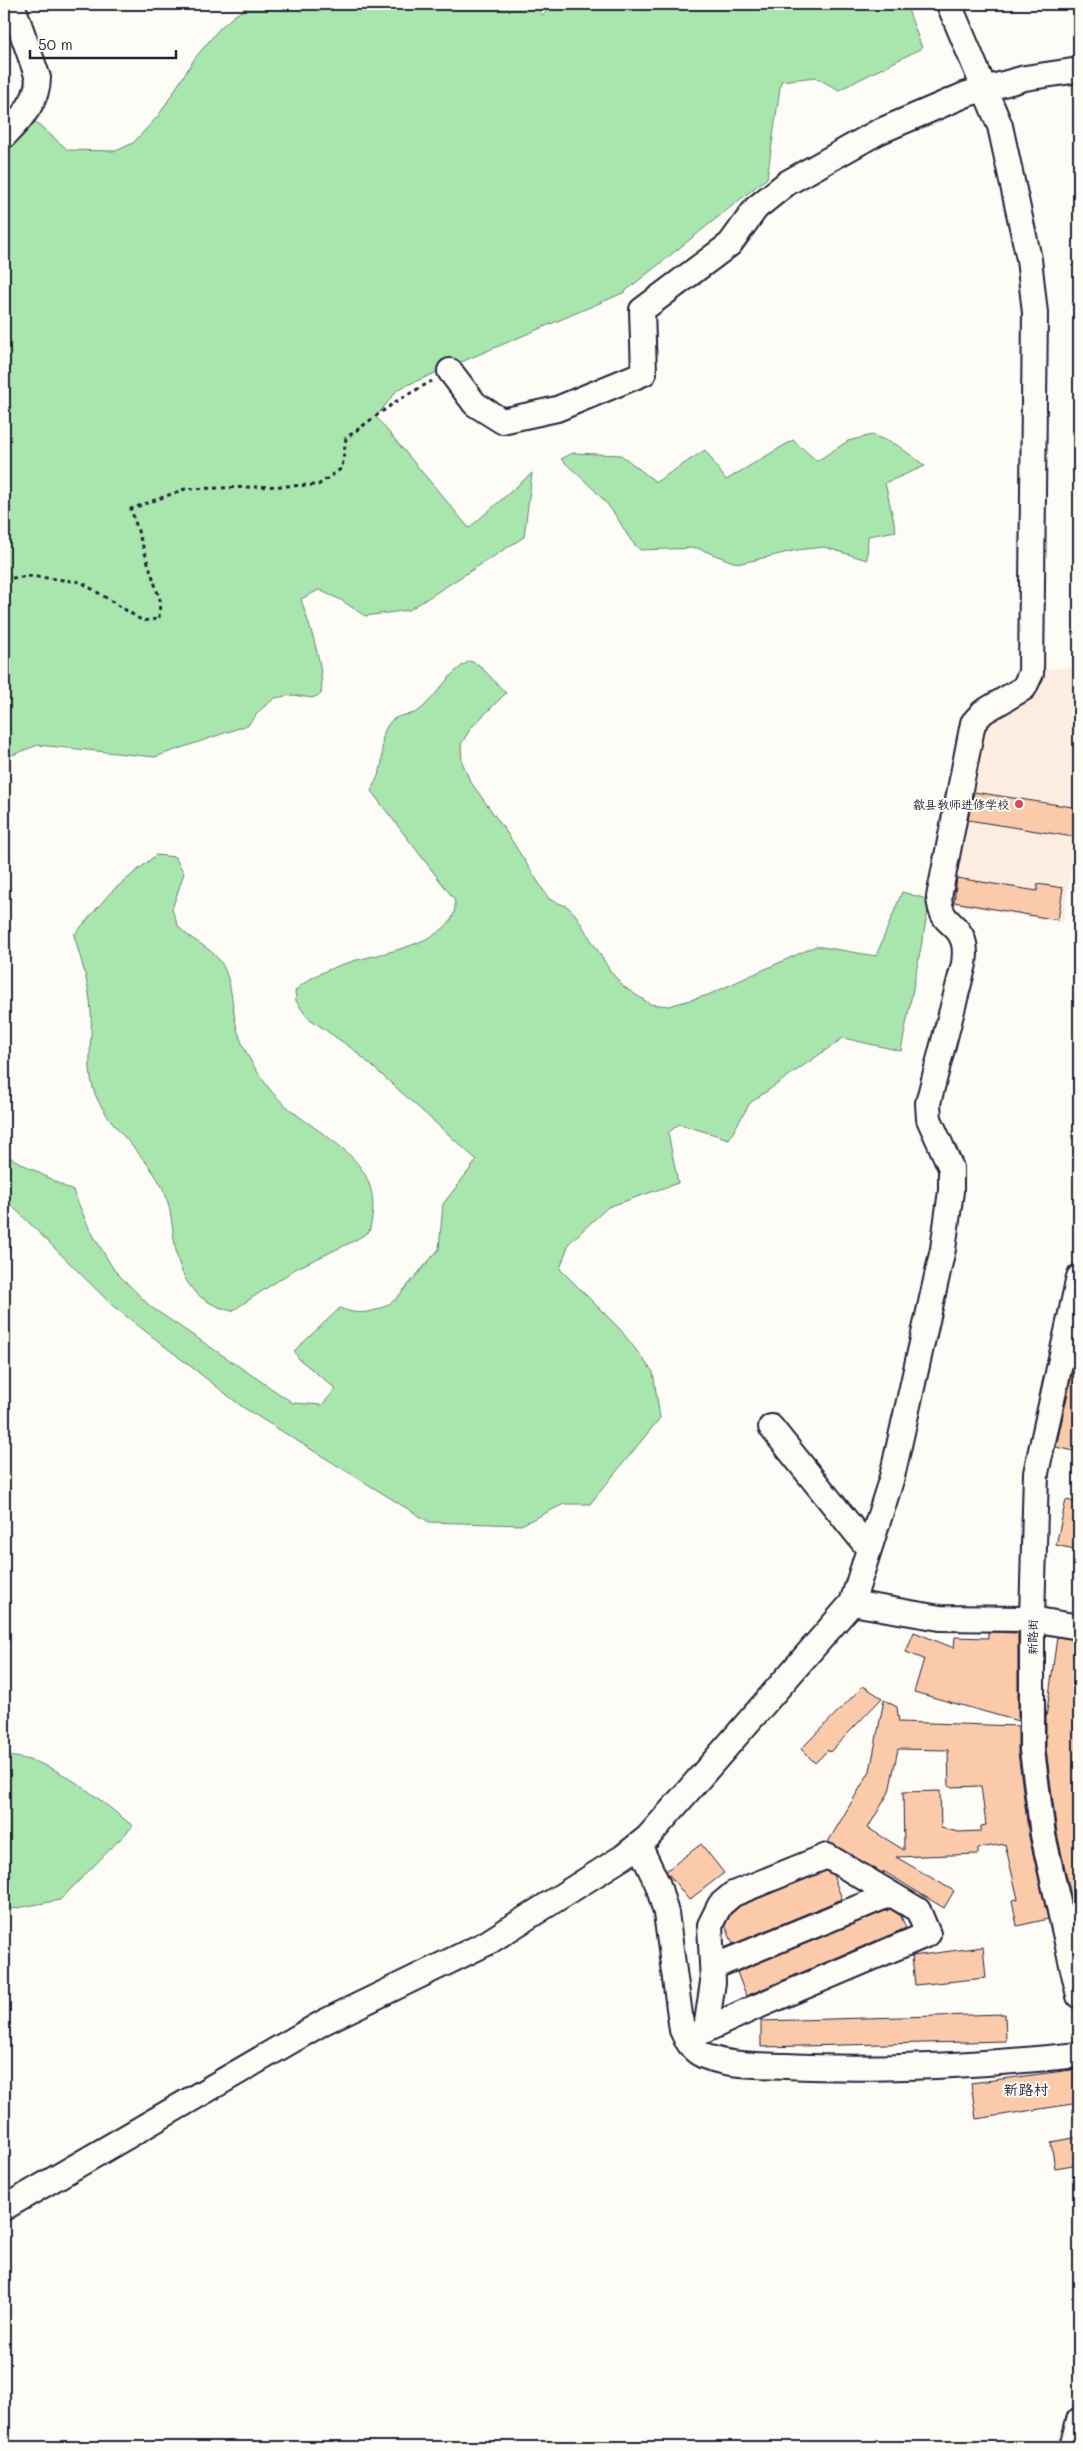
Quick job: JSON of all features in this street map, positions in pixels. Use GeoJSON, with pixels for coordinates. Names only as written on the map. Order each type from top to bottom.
{"type":"FeatureCollection","features":[{"type":"Feature","properties":{"kind":"street"},"geometry":{"type":"LineString","coordinates":[[4,136],[33,100],[38,85],[38,78],[12,4]]}},
{"type":"Feature","properties":{"kind":"street"},"geometry":{"type":"LineString","coordinates":[[4,2208],[324,2022],[487,1943],[639,1844],[648,1837],[852,1603],[892,1477],[934,1297],[951,1191],[949,1161],[928,1119],[928,1104],[964,964],[965,948],[960,934],[940,912],[939,897],[972,723],[983,712],[1024,688],[1031,673],[1035,313],[1029,259],[1000,126],[949,4]]}},
{"type":"Feature","properties":{"kind":"street"},"geometry":{"type":"LineString","coordinates":[[450,371],[475,404],[502,421],[557,408],[644,373],[642,310],[730,244],[756,208],[787,183],[878,132],[967,94],[1025,78],[1079,70]]}},
{"type":"Feature","properties":{"kind":"street","name":"新路街"},"geometry":{"type":"LineString","coordinates":[[1079,1277],[1036,1473],[1032,1619],[1032,1750],[1037,1795],[1079,1996]]}},
{"type":"Feature","properties":{"kind":"street"},"geometry":{"type":"LineString","coordinates":[[771,1427],[869,1549]]}},
{"type":"Feature","properties":{"kind":"street"},"geometry":{"type":"LineString","coordinates":[[852,1603],[940,1618],[1032,1619],[1079,1627]]}},
{"type":"Feature","properties":{"kind":"street"},"geometry":{"type":"LineString","coordinates":[[639,1844],[658,1885],[666,1913],[682,2030],[696,2034],[928,1934],[918,1910],[827,1856],[733,1894],[720,1905],[710,1926],[713,1967],[710,2011],[696,2034],[702,2055],[722,2062],[812,2068],[953,2065],[1079,2055]]}},
{"type":"Feature","properties":{"kind":"street"},"geometry":{"type":"LineString","coordinates":[[713,1967],[891,1894]]}},
{"type":"Feature","properties":{"kind":"street"},"geometry":{"type":"LineString","coordinates":[[1072,2447],[1079,2420]]}},
{"type":"Feature","properties":{"kind":"path"},"geometry":{"type":"LineString","coordinates":[[4,579],[30,576],[81,582],[143,621],[159,619],[160,600],[131,509],[185,489],[318,485],[342,468],[346,438],[398,400],[450,371]]}},
{"type":"Feature","properties":{"kind":"shaded area","name":"歙县教师进修学校"},"geometry":{"type":"Polygon","coordinates":[[[1079,667],[1079,846],[1074,845],[1063,923],[943,902],[981,720],[1040,689],[1040,669],[1079,667]]]}},
{"type":"Feature","properties":{"kind":"green space"},"geometry":{"type":"Polygon","coordinates":[[[253,4],[533,4],[543,15],[553,4],[906,4],[922,48],[839,90],[815,77],[781,81],[767,178],[623,293],[398,389],[376,417],[469,528],[532,473],[524,537],[409,610],[365,616],[341,600],[319,590],[301,599],[316,646],[321,671],[321,694],[312,698],[293,695],[275,698],[260,710],[248,725],[155,757],[38,745],[4,758],[4,147],[30,117],[68,150],[116,151],[133,143],[159,115],[195,58],[220,28],[235,15],[253,4]]]}},
{"type":"Feature","properties":{"kind":"green space"},"geometry":{"type":"Polygon","coordinates":[[[872,435],[897,445],[925,466],[885,483],[896,531],[868,536],[867,560],[824,547],[797,550],[742,563],[733,562],[697,548],[640,550],[632,542],[617,517],[601,498],[561,459],[573,453],[621,455],[656,482],[705,450],[726,480],[793,440],[817,461],[848,441],[872,435]]]}},
{"type":"Feature","properties":{"kind":"green space"},"geometry":{"type":"Polygon","coordinates":[[[470,661],[479,665],[506,693],[471,728],[461,744],[462,762],[470,781],[505,830],[549,899],[568,907],[575,914],[611,972],[624,987],[650,1004],[669,1006],[708,995],[816,946],[876,956],[902,892],[930,900],[901,1051],[843,1038],[750,1103],[729,1139],[679,1124],[668,1133],[678,1183],[608,1207],[569,1243],[560,1269],[619,1328],[653,1372],[660,1418],[590,1504],[564,1504],[521,1525],[429,1522],[244,1408],[113,1306],[4,1198],[4,1180],[9,1157],[73,1191],[89,1228],[114,1270],[151,1307],[293,1403],[322,1405],[336,1389],[299,1359],[294,1351],[340,1308],[347,1311],[369,1312],[383,1307],[396,1299],[439,1249],[443,1204],[477,1160],[354,1050],[307,1017],[296,1001],[295,991],[308,980],[332,968],[420,942],[435,934],[447,924],[454,913],[454,899],[371,791],[382,762],[383,737],[390,722],[398,717],[412,714],[421,709],[455,671],[470,661]]]}},
{"type":"Feature","properties":{"kind":"green space"},"geometry":{"type":"Polygon","coordinates":[[[156,855],[175,857],[184,873],[172,909],[175,918],[179,927],[184,932],[212,952],[222,964],[229,984],[240,1038],[257,1072],[284,1105],[342,1148],[357,1164],[368,1182],[373,1204],[369,1232],[297,1268],[232,1311],[205,1300],[189,1285],[180,1266],[169,1206],[160,1183],[153,1171],[105,1112],[98,1100],[91,1079],[89,993],[74,935],[111,892],[156,855]]]}},
{"type":"Feature","properties":{"kind":"green space"},"geometry":{"type":"Polygon","coordinates":[[[4,1756],[23,1758],[57,1771],[73,1780],[133,1826],[60,1900],[12,1909],[4,1901],[4,1756]]]}},
{"type":"Feature","properties":{"kind":"building"},"geometry":{"type":"Polygon","coordinates":[[[974,792],[1079,808],[1074,837],[968,820],[974,792]]]}},
{"type":"Feature","properties":{"kind":"building"},"geometry":{"type":"Polygon","coordinates":[[[957,878],[1037,891],[1038,884],[1063,888],[1058,920],[954,902],[957,878]]]}},
{"type":"Feature","properties":{"kind":"building"},"geometry":{"type":"Polygon","coordinates":[[[1077,1352],[1079,1353],[1079,1452],[1056,1447],[1077,1352]]]}},
{"type":"Feature","properties":{"kind":"building"},"geometry":{"type":"Polygon","coordinates":[[[1066,1500],[1079,1503],[1079,1550],[1056,1545],[1066,1500]]]}},
{"type":"Feature","properties":{"kind":"building"},"geometry":{"type":"Polygon","coordinates":[[[914,1632],[954,1648],[955,1637],[988,1638],[988,1632],[1018,1633],[1018,1721],[914,1692],[924,1659],[906,1652],[914,1632]]]}},
{"type":"Feature","properties":{"kind":"building"},"geometry":{"type":"Polygon","coordinates":[[[1057,1637],[1079,1640],[1079,1913],[1075,1914],[1057,1833],[1046,1749],[1046,1718],[1057,1637]]]}},
{"type":"Feature","properties":{"kind":"building"},"geometry":{"type":"Polygon","coordinates":[[[863,1686],[882,1698],[830,1752],[828,1750],[815,1763],[801,1749],[863,1686]]]}},
{"type":"Feature","properties":{"kind":"building"},"geometry":{"type":"Polygon","coordinates":[[[884,1700],[897,1707],[899,1722],[1018,1726],[1018,1752],[1029,1837],[1048,1919],[1017,1926],[1012,1900],[1018,1899],[1005,1844],[978,1848],[978,1854],[896,1857],[954,1891],[944,1908],[883,1871],[884,1874],[828,1842],[870,1771],[884,1700]],[[898,1749],[889,1792],[868,1828],[904,1850],[903,1792],[940,1791],[941,1828],[959,1832],[981,1831],[981,1826],[986,1825],[981,1786],[949,1787],[948,1750],[898,1749]]]}},
{"type":"Feature","properties":{"kind":"building"},"geometry":{"type":"Polygon","coordinates":[[[701,1844],[724,1873],[689,1900],[666,1871],[701,1844]]]}},
{"type":"Feature","properties":{"kind":"building"},"geometry":{"type":"Polygon","coordinates":[[[826,1871],[833,1875],[842,1899],[733,1944],[725,1925],[731,1914],[740,1906],[826,1871]]]}},
{"type":"Feature","properties":{"kind":"building"},"geometry":{"type":"Polygon","coordinates":[[[890,1909],[901,1916],[906,1928],[746,1996],[737,1972],[890,1909]]]}},
{"type":"Feature","properties":{"kind":"building"},"geometry":{"type":"Polygon","coordinates":[[[983,1947],[986,1978],[915,1985],[912,1956],[983,1947]]]}},
{"type":"Feature","properties":{"kind":"building"},"geometry":{"type":"Polygon","coordinates":[[[1005,2014],[1006,2041],[761,2047],[761,2021],[1005,2014]]]}},
{"type":"Feature","properties":{"kind":"building"},"geometry":{"type":"Polygon","coordinates":[[[1079,2069],[1079,2103],[976,2119],[971,2083],[1079,2069]]]}},
{"type":"Feature","properties":{"kind":"building"},"geometry":{"type":"Polygon","coordinates":[[[1079,2137],[1079,2164],[1055,2168],[1051,2142],[1079,2137]]]}},
{"type":"Feature","properties":{"kind":"place","name":"歙县教师进修学校"},"geometry":{"type":"Point","coordinates":[1019,804]}},
{"type":"Feature","properties":{"kind":"district","name":"新路村"},"geometry":{"type":"Point","coordinates":[1026,2089]}}]}
